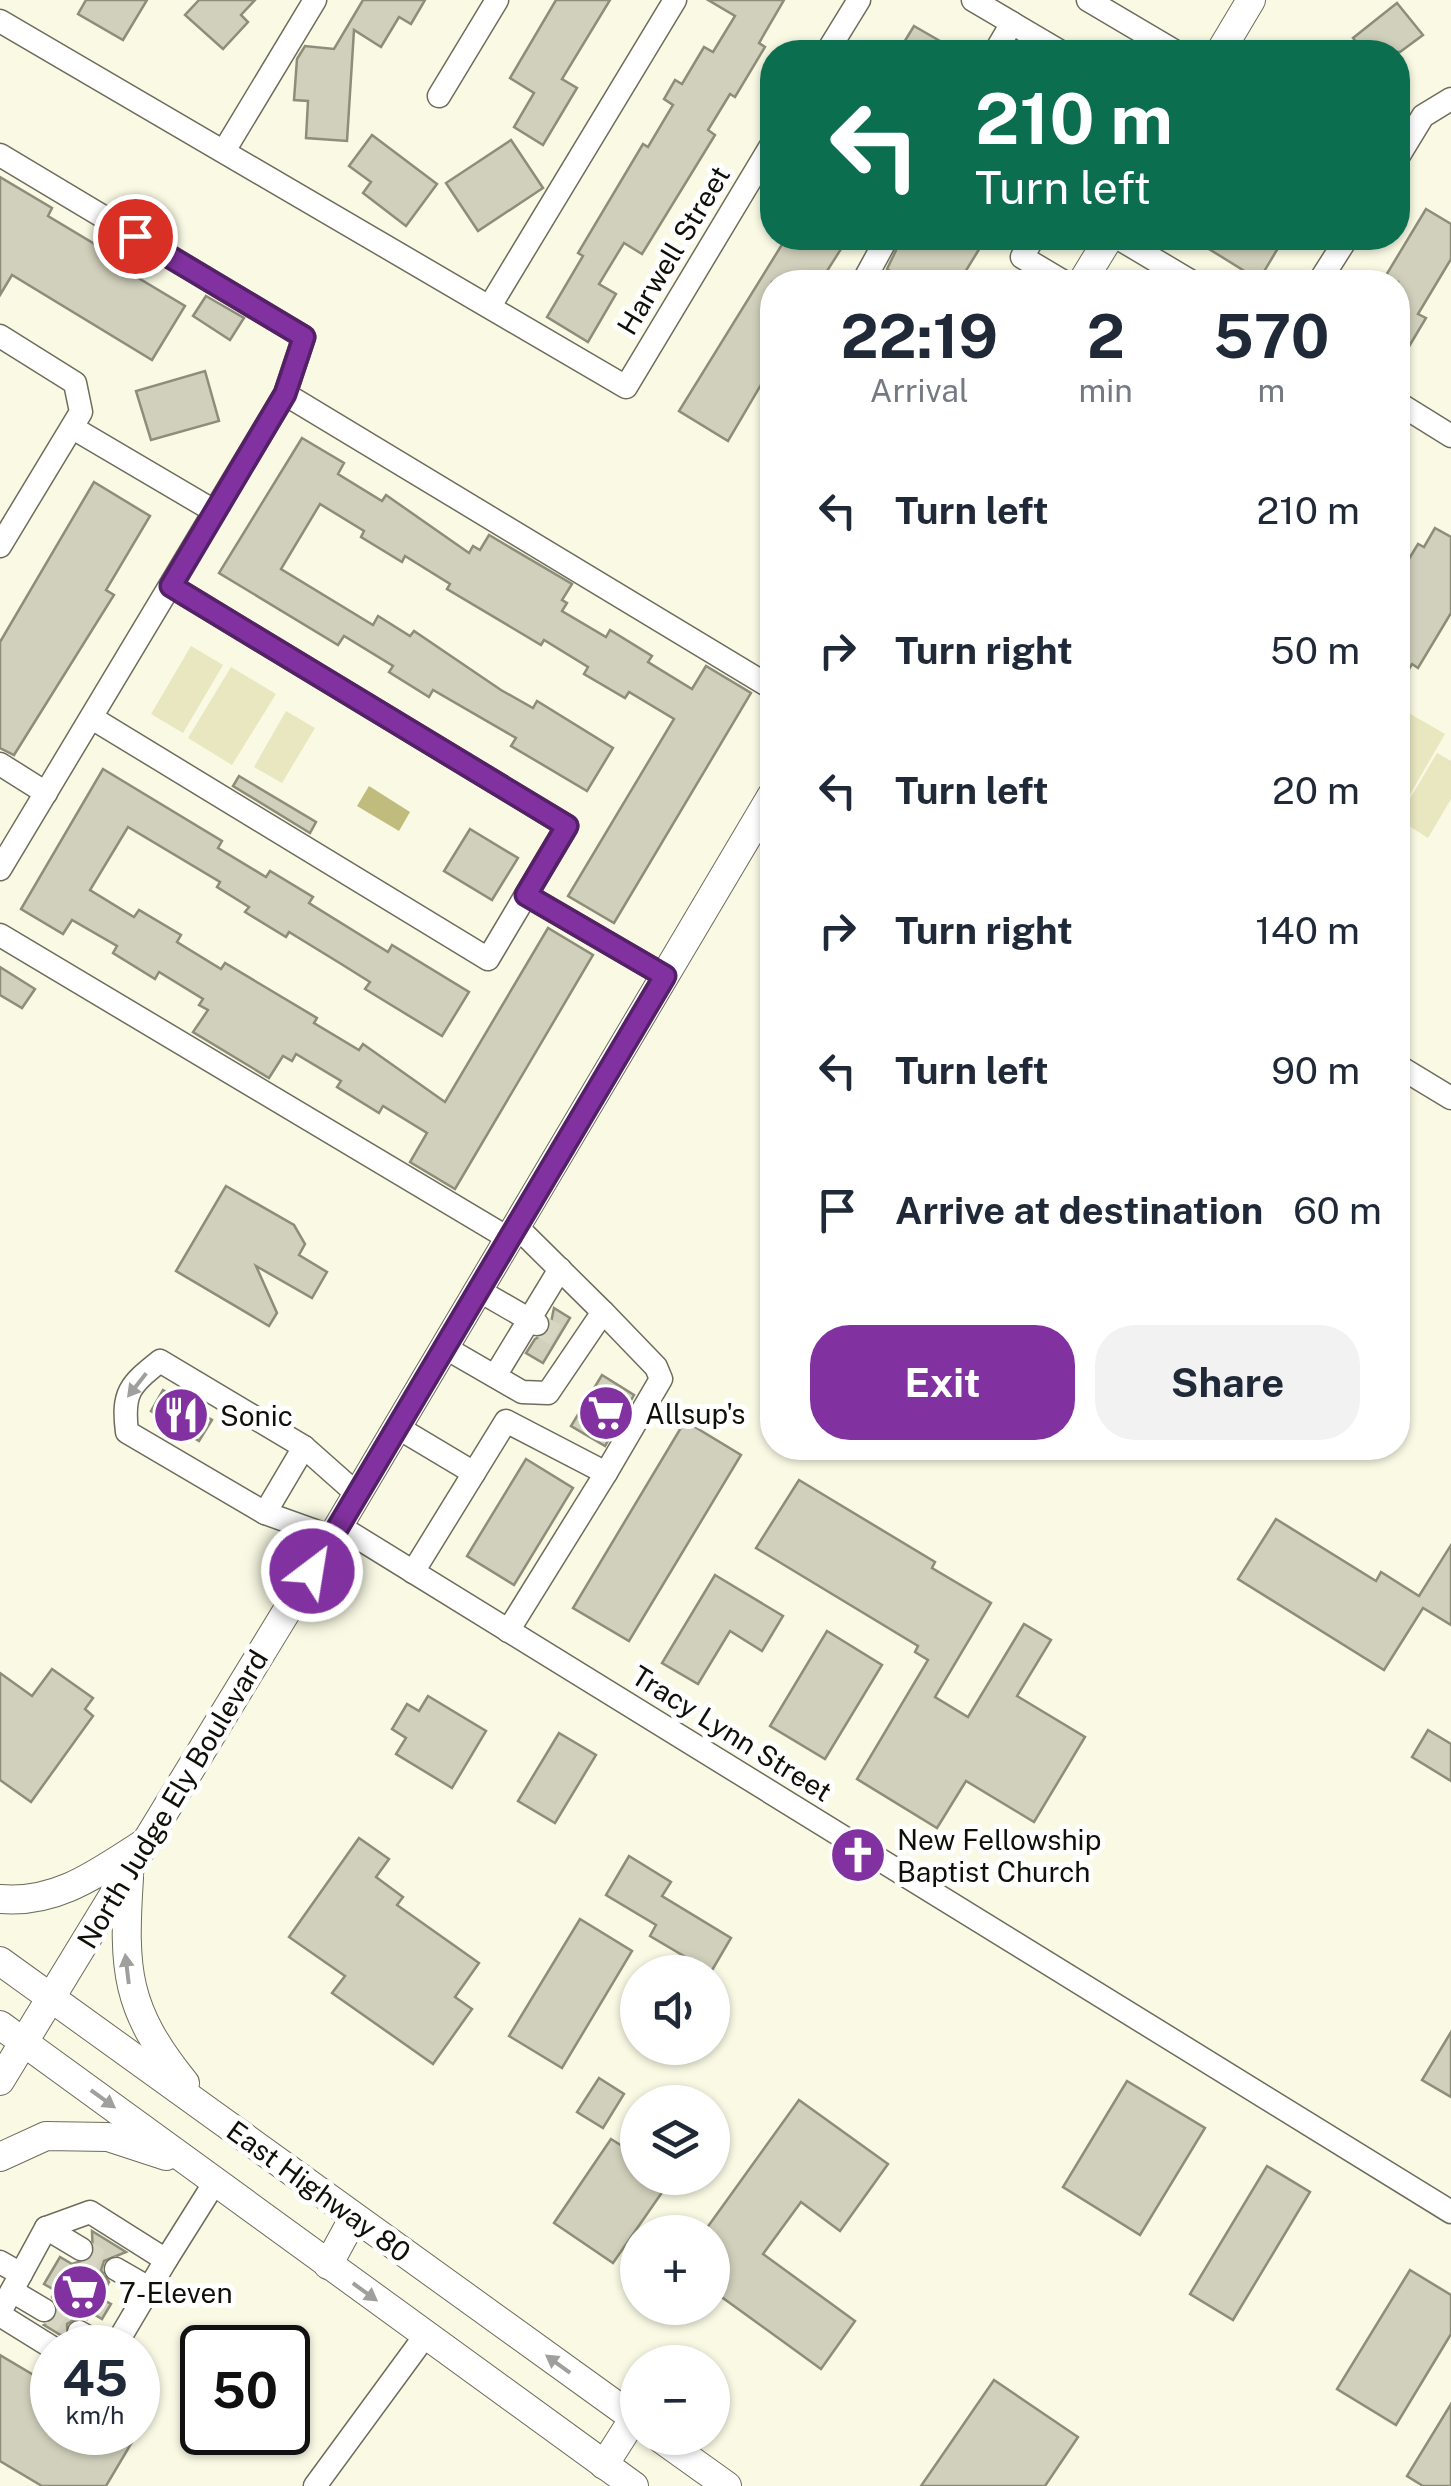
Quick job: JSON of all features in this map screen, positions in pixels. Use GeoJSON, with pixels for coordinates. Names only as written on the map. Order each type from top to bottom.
{"type":"FeatureCollection","features":[{"type":"Feature","properties":{"kind":"main road"},"geometry":{"type":"LineString","coordinates":[[1227,40],[1251,0]]}},
{"type":"Feature","properties":{"kind":"main road","name":"North Judge Ely Boulevard"},"geometry":{"type":"LineString","coordinates":[[0,2081],[335,1532],[760,815]]}},
{"type":"Feature","properties":{"kind":"main road"},"geometry":{"type":"LineString","coordinates":[[0,1899],[19,1901],[70,1890],[147,1842]]}},
{"type":"Feature","properties":{"kind":"main road"},"geometry":{"type":"LineString","coordinates":[[129,1870],[124,1945],[130,1990],[155,2046],[208,2112]]}},
{"type":"Feature","properties":{"kind":"main road","name":"East Highway 80"},"geometry":{"type":"LineString","coordinates":[[0,1962],[620,2408]]}},
{"type":"Feature","properties":{"kind":"main road","name":"East Highway 80"},"geometry":{"type":"LineString","coordinates":[[0,2025],[634,2486]]}},
{"type":"Feature","properties":{"kind":"main road"},"geometry":{"type":"LineString","coordinates":[[0,2157],[46,2136],[108,2137],[207,2176]]}},
{"type":"Feature","properties":{"kind":"main road"},"geometry":{"type":"LineString","coordinates":[[328,2264],[354,2217]]}},
{"type":"Feature","properties":{"kind":"main road"},"geometry":{"type":"LineString","coordinates":[[604,2465],[620,2442]]}},
{"type":"Feature","properties":{"kind":"main road"},"geometry":{"type":"LineString","coordinates":[[684,2455],[727,2486]]}},
{"type":"Feature","properties":{"kind":"street"},"geometry":{"type":"LineString","coordinates":[[224,152],[315,0]]}},
{"type":"Feature","properties":{"kind":"street"},"geometry":{"type":"LineString","coordinates":[[439,96],[497,0]]}},
{"type":"Feature","properties":{"kind":"street"},"geometry":{"type":"LineString","coordinates":[[0,22],[490,306],[675,0]]}},
{"type":"Feature","properties":{"kind":"street"},"geometry":{"type":"LineString","coordinates":[[835,40],[859,0]]}},
{"type":"Feature","properties":{"kind":"street"},"geometry":{"type":"LineString","coordinates":[[973,0],[1041,40]]}},
{"type":"Feature","properties":{"kind":"street"},"geometry":{"type":"LineString","coordinates":[[1088,0],[1156,40]]}},
{"type":"Feature","properties":{"kind":"street"},"geometry":{"type":"LineString","coordinates":[[1002,40],[1012,23]]}},
{"type":"Feature","properties":{"kind":"street"},"geometry":{"type":"LineString","coordinates":[[1410,137],[1423,116],[1451,99]]}},
{"type":"Feature","properties":{"kind":"street"},"geometry":{"type":"LineString","coordinates":[[0,155],[304,337],[285,394],[0,869]]}},
{"type":"Feature","properties":{"kind":"street","name":"Harwell Street"},"geometry":{"type":"LineString","coordinates":[[490,306],[626,387],[760,164]]}},
{"type":"Feature","properties":{"kind":"street"},"geometry":{"type":"LineString","coordinates":[[1026,250],[1022,257],[1044,270]]}},
{"type":"Feature","properties":{"kind":"street"},"geometry":{"type":"LineString","coordinates":[[1138,250],[1172,270]]}},
{"type":"Feature","properties":{"kind":"street"},"geometry":{"type":"LineString","coordinates":[[0,336],[74,382],[80,394],[80,412],[73,428],[0,545]]}},
{"type":"Feature","properties":{"kind":"street"},"geometry":{"type":"LineString","coordinates":[[285,394],[760,681]]}},
{"type":"Feature","properties":{"kind":"street"},"geometry":{"type":"LineString","coordinates":[[1410,411],[1451,436]]}},
{"type":"Feature","properties":{"kind":"street"},"geometry":{"type":"LineString","coordinates":[[73,428],[214,512]]}},
{"type":"Feature","properties":{"kind":"street"},"geometry":{"type":"LineString","coordinates":[[92,718],[488,959],[567,826],[171,586]]}},
{"type":"Feature","properties":{"kind":"street"},"geometry":{"type":"LineString","coordinates":[[0,764],[46,793]]}},
{"type":"Feature","properties":{"kind":"street"},"geometry":{"type":"LineString","coordinates":[[526,895],[665,976]]}},
{"type":"Feature","properties":{"kind":"street"},"geometry":{"type":"LineString","coordinates":[[0,936],[512,1232],[560,1269],[656,1367],[661,1379],[508,1631]]}},
{"type":"Feature","properties":{"kind":"street"},"geometry":{"type":"LineString","coordinates":[[1410,1073],[1451,1098]]}},
{"type":"Feature","properties":{"kind":"street"},"geometry":{"type":"LineString","coordinates":[[494,1376],[533,1322],[560,1269]]}},
{"type":"Feature","properties":{"kind":"street"},"geometry":{"type":"LineString","coordinates":[[478,1290],[533,1322]]}},
{"type":"Feature","properties":{"kind":"street"},"geometry":{"type":"LineString","coordinates":[[444,1347],[522,1392],[548,1393],[603,1312]]}},
{"type":"Feature","properties":{"kind":"street"},"geometry":{"type":"LineString","coordinates":[[558,1337],[580,1350]]}},
{"type":"Feature","properties":{"kind":"street","name":"Tracy Lynn Street"},"geometry":{"type":"LineString","coordinates":[[304,1447],[160,1362],[133,1383],[124,1406],[127,1432],[265,1513],[335,1532],[413,1572],[1451,2212]]}},
{"type":"Feature","properties":{"kind":"street"},"geometry":{"type":"LineString","coordinates":[[413,1572],[522,1392]]}},
{"type":"Feature","properties":{"kind":"street"},"geometry":{"type":"LineString","coordinates":[[506,1420],[606,1474]]}},
{"type":"Feature","properties":{"kind":"street"},"geometry":{"type":"LineString","coordinates":[[397,1427],[474,1473]]}},
{"type":"Feature","properties":{"kind":"street"},"geometry":{"type":"LineString","coordinates":[[265,1513],[304,1447],[357,1494]]}},
{"type":"Feature","properties":{"kind":"street"},"geometry":{"type":"LineString","coordinates":[[127,2325],[166,2260],[207,2176]]}},
{"type":"Feature","properties":{"kind":"street"},"geometry":{"type":"LineString","coordinates":[[8,2298],[46,2228],[90,2212],[166,2260]]}},
{"type":"Feature","properties":{"kind":"street"},"geometry":{"type":"LineString","coordinates":[[46,2228],[81,2248]]}},
{"type":"Feature","properties":{"kind":"street"},"geometry":{"type":"LineString","coordinates":[[0,2262],[8,2298],[32,2325]]}},
{"type":"Feature","properties":{"kind":"street"},"geometry":{"type":"LineString","coordinates":[[116,2269],[149,2288]]}},
{"type":"Feature","properties":{"kind":"street"},"geometry":{"type":"LineString","coordinates":[[8,2298],[44,2310]]}},
{"type":"Feature","properties":{"kind":"street"},"geometry":{"type":"LineString","coordinates":[[316,2486],[425,2336]]}},
{"type":"Feature","properties":{"kind":"shaded area"},"geometry":{"type":"Polygon","coordinates":[[[191,646],[223,665],[183,733],[151,714],[191,646]]]}},
{"type":"Feature","properties":{"kind":"shaded area"},"geometry":{"type":"Polygon","coordinates":[[[231,667],[276,694],[232,765],[188,738],[231,667]]]}},
{"type":"Feature","properties":{"kind":"shaded area"},"geometry":{"type":"Polygon","coordinates":[[[286,711],[315,728],[282,783],[254,767],[286,711]]]}},
{"type":"Feature","properties":{"kind":"shaded area"},"geometry":{"type":"Polygon","coordinates":[[[1410,714],[1445,734],[1410,794],[1410,714]]]}},
{"type":"Feature","properties":{"kind":"shaded area"},"geometry":{"type":"Polygon","coordinates":[[[1437,753],[1451,761],[1451,799],[1428,838],[1410,827],[1410,799],[1437,753]]]}},
{"type":"Feature","properties":{"kind":"shaded area"},"geometry":{"type":"Polygon","coordinates":[[[369,786],[410,812],[399,831],[357,806],[369,786]]]}},
{"type":"Feature","properties":{"kind":"building"},"geometry":{"type":"Polygon","coordinates":[[[86,0],[147,0],[123,40],[78,14],[86,0]]]}},
{"type":"Feature","properties":{"kind":"building"},"geometry":{"type":"Polygon","coordinates":[[[199,0],[255,0],[241,15],[248,22],[223,49],[185,15],[199,0]]]}},
{"type":"Feature","properties":{"kind":"building"},"geometry":{"type":"Polygon","coordinates":[[[363,0],[425,0],[411,24],[399,17],[381,47],[354,30],[347,141],[306,138],[308,101],[294,100],[297,59],[305,46],[334,49],[363,0]]]}},
{"type":"Feature","properties":{"kind":"building"},"geometry":{"type":"Polygon","coordinates":[[[556,0],[610,0],[562,79],[577,88],[543,145],[514,127],[534,93],[510,78],[556,0]]]}},
{"type":"Feature","properties":{"kind":"building"},"geometry":{"type":"Polygon","coordinates":[[[708,0],[784,0],[760,40],[760,55],[735,97],[730,94],[708,130],[715,135],[642,254],[624,243],[599,284],[616,294],[588,342],[547,317],[583,256],[578,253],[643,144],[648,147],[673,105],[664,99],[675,80],[682,84],[704,47],[713,52],[735,16],[708,0]]]}},
{"type":"Feature","properties":{"kind":"building"},"geometry":{"type":"Polygon","coordinates":[[[1397,3],[1423,35],[1410,45],[1410,40],[1353,38],[1397,3]]]}},
{"type":"Feature","properties":{"kind":"building"},"geometry":{"type":"Polygon","coordinates":[[[914,26],[938,40],[905,40],[914,26]]]}},
{"type":"Feature","properties":{"kind":"building"},"geometry":{"type":"Polygon","coordinates":[[[372,135],[437,184],[406,226],[363,193],[371,182],[349,166],[372,135]]]}},
{"type":"Feature","properties":{"kind":"building"},"geometry":{"type":"Polygon","coordinates":[[[511,140],[543,188],[478,231],[446,183],[511,140]]]}},
{"type":"Feature","properties":{"kind":"building"},"geometry":{"type":"Polygon","coordinates":[[[0,177],[52,208],[48,216],[113,255],[110,261],[185,306],[152,360],[12,275],[0,295],[0,177]]]}},
{"type":"Feature","properties":{"kind":"building"},"geometry":{"type":"Polygon","coordinates":[[[1426,209],[1451,224],[1451,259],[1418,314],[1426,318],[1410,345],[1410,270],[1389,270],[1401,250],[1410,250],[1410,236],[1426,209]]]}},
{"type":"Feature","properties":{"kind":"building"},"geometry":{"type":"Polygon","coordinates":[[[779,250],[840,250],[828,270],[766,270],[779,250]]]}},
{"type":"Feature","properties":{"kind":"building"},"geometry":{"type":"Polygon","coordinates":[[[896,250],[979,250],[966,270],[887,269],[896,250]]]}},
{"type":"Feature","properties":{"kind":"building"},"geometry":{"type":"Polygon","coordinates":[[[1211,250],[1277,250],[1265,270],[1243,270],[1211,250]]]}},
{"type":"Feature","properties":{"kind":"building"},"geometry":{"type":"Polygon","coordinates":[[[760,280],[760,386],[728,441],[679,411],[760,280]]]}},
{"type":"Feature","properties":{"kind":"building"},"geometry":{"type":"Polygon","coordinates":[[[206,296],[244,318],[230,340],[193,316],[206,296]]]}},
{"type":"Feature","properties":{"kind":"building"},"geometry":{"type":"Polygon","coordinates":[[[205,371],[219,421],[151,440],[136,391],[205,371]]]}},
{"type":"Feature","properties":{"kind":"building"},"geometry":{"type":"Polygon","coordinates":[[[302,438],[344,463],[338,474],[382,501],[386,495],[469,553],[473,546],[480,550],[489,535],[572,584],[562,600],[567,603],[562,611],[606,637],[610,630],[652,656],[648,662],[692,689],[706,666],[751,693],[614,923],[568,896],[674,719],[629,692],[625,698],[584,674],[588,667],[544,640],[541,645],[447,589],[450,584],[405,556],[402,562],[361,537],[364,531],[320,504],[281,569],[373,625],[378,616],[410,636],[414,631],[501,690],[533,708],[537,701],[613,748],[587,791],[511,746],[516,738],[433,690],[429,697],[389,672],[393,666],[344,636],[338,645],[219,573],[302,438]]]}},
{"type":"Feature","properties":{"kind":"building"},"geometry":{"type":"Polygon","coordinates":[[[94,482],[150,516],[106,590],[114,595],[14,755],[0,748],[0,642],[94,482]]]}},
{"type":"Feature","properties":{"kind":"building"},"geometry":{"type":"Polygon","coordinates":[[[1435,528],[1451,537],[1451,613],[1418,668],[1412,664],[1410,667],[1410,557],[1418,544],[1424,547],[1435,528]]]}},
{"type":"Feature","properties":{"kind":"building"},"geometry":{"type":"Polygon","coordinates":[[[103,769],[222,841],[218,848],[266,877],[270,871],[313,897],[309,903],[388,952],[392,945],[469,992],[442,1036],[365,989],[370,982],[289,932],[286,937],[245,912],[249,907],[217,887],[220,882],[128,827],[90,890],[134,917],[139,910],[181,935],[177,942],[221,969],[225,963],[317,1018],[314,1023],[359,1050],[363,1044],[445,1102],[548,928],[593,955],[455,1189],[410,1162],[427,1133],[383,1106],[379,1113],[337,1087],[341,1081],[296,1054],[292,1061],[283,1056],[269,1078],[193,1032],[208,1010],[199,1005],[203,999],[159,972],[155,979],[113,953],[117,946],[72,920],[63,934],[21,909],[103,769]]]}},
{"type":"Feature","properties":{"kind":"building"},"geometry":{"type":"Polygon","coordinates":[[[239,776],[316,822],[310,833],[233,786],[239,776]]]}},
{"type":"Feature","properties":{"kind":"building"},"geometry":{"type":"Polygon","coordinates":[[[470,829],[518,858],[492,900],[444,871],[470,829]]]}},
{"type":"Feature","properties":{"kind":"building"},"geometry":{"type":"Polygon","coordinates":[[[0,967],[35,989],[22,1008],[0,995],[0,967]]]}},
{"type":"Feature","properties":{"kind":"building"},"geometry":{"type":"Polygon","coordinates":[[[226,1186],[294,1225],[305,1244],[299,1255],[327,1272],[312,1298],[256,1266],[277,1313],[269,1326],[176,1271],[226,1186]]]}},
{"type":"Feature","properties":{"kind":"building"},"geometry":{"type":"Polygon","coordinates":[[[554,1308],[570,1318],[543,1363],[526,1353],[535,1339],[549,1332],[554,1308]]]}},
{"type":"Feature","properties":{"kind":"building","name":"Allsup's"},"geometry":{"type":"Polygon","coordinates":[[[602,1375],[634,1395],[605,1446],[571,1426],[602,1375]]]}},
{"type":"Feature","properties":{"kind":"building","name":"Sonic"},"geometry":{"type":"Polygon","coordinates":[[[163,1390],[212,1420],[199,1441],[151,1411],[163,1390]]]}},
{"type":"Feature","properties":{"kind":"building"},"geometry":{"type":"Polygon","coordinates":[[[685,1421],[741,1455],[629,1641],[573,1608],[685,1421]]]}},
{"type":"Feature","properties":{"kind":"building"},"geometry":{"type":"Polygon","coordinates":[[[526,1459],[573,1488],[514,1585],[467,1556],[526,1459]]]}},
{"type":"Feature","properties":{"kind":"building"},"geometry":{"type":"Polygon","coordinates":[[[799,1480],[935,1562],[932,1568],[991,1603],[935,1697],[968,1717],[1024,1624],[1051,1640],[1017,1696],[1085,1737],[1034,1822],[966,1781],[937,1828],[857,1779],[928,1660],[915,1652],[918,1646],[756,1548],[799,1480]]]}},
{"type":"Feature","properties":{"kind":"building"},"geometry":{"type":"Polygon","coordinates":[[[1276,1519],[1376,1581],[1381,1572],[1419,1596],[1451,1545],[1451,1625],[1423,1608],[1384,1670],[1238,1579],[1276,1519]]]}},
{"type":"Feature","properties":{"kind":"building"},"geometry":{"type":"Polygon","coordinates":[[[715,1575],[783,1616],[762,1651],[730,1631],[698,1684],[662,1663],[715,1575]]]}},
{"type":"Feature","properties":{"kind":"building"},"geometry":{"type":"Polygon","coordinates":[[[827,1631],[882,1665],[825,1759],[770,1726],[827,1631]]]}},
{"type":"Feature","properties":{"kind":"building"},"geometry":{"type":"Polygon","coordinates":[[[52,1669],[93,1698],[85,1709],[93,1716],[31,1802],[0,1780],[0,1673],[32,1696],[52,1669]]]}},
{"type":"Feature","properties":{"kind":"building"},"geometry":{"type":"Polygon","coordinates":[[[428,1696],[486,1731],[452,1788],[396,1754],[406,1738],[392,1729],[407,1704],[419,1711],[428,1696]]]}},
{"type":"Feature","properties":{"kind":"building"},"geometry":{"type":"Polygon","coordinates":[[[1428,1730],[1451,1744],[1451,1781],[1412,1757],[1428,1730]]]}},
{"type":"Feature","properties":{"kind":"building"},"geometry":{"type":"Polygon","coordinates":[[[559,1733],[596,1755],[555,1823],[518,1801],[559,1733]]]}},
{"type":"Feature","properties":{"kind":"building"},"geometry":{"type":"Polygon","coordinates":[[[359,1838],[389,1859],[376,1877],[403,1897],[397,1905],[479,1963],[455,1997],[472,2009],[433,2064],[332,1993],[345,1976],[289,1937],[359,1838]]]}},
{"type":"Feature","properties":{"kind":"building"},"geometry":{"type":"Polygon","coordinates":[[[629,1856],[671,1882],[662,1896],[731,1938],[721,1955],[682,1955],[650,1936],[656,1925],[606,1895],[629,1856]]]}},
{"type":"Feature","properties":{"kind":"building"},"geometry":{"type":"Polygon","coordinates":[[[580,1919],[632,1951],[630,1955],[620,1955],[620,1971],[562,2068],[509,2036],[580,1919]]]}},
{"type":"Feature","properties":{"kind":"building"},"geometry":{"type":"Polygon","coordinates":[[[1451,2032],[1451,2097],[1422,2080],[1451,2032]]]}},
{"type":"Feature","properties":{"kind":"building"},"geometry":{"type":"Polygon","coordinates":[[[599,2078],[620,2091],[620,2100],[603,2128],[577,2112],[599,2078]]]}},
{"type":"Feature","properties":{"kind":"building"},"geometry":{"type":"Polygon","coordinates":[[[1127,2081],[1205,2128],[1140,2235],[1063,2187],[1127,2081]]]}},
{"type":"Feature","properties":{"kind":"building"},"geometry":{"type":"Polygon","coordinates":[[[799,2100],[888,2164],[840,2231],[801,2202],[763,2254],[855,2321],[821,2369],[730,2303],[730,2215],[716,2215],[799,2100]]]}},
{"type":"Feature","properties":{"kind":"building"},"geometry":{"type":"Polygon","coordinates":[[[611,2139],[620,2145],[620,2195],[660,2195],[646,2215],[620,2215],[620,2253],[613,2263],[554,2223],[611,2139]]]}},
{"type":"Feature","properties":{"kind":"building"},"geometry":{"type":"Polygon","coordinates":[[[1267,2166],[1310,2192],[1233,2320],[1190,2294],[1267,2166]]]}},
{"type":"Feature","properties":{"kind":"building"},"geometry":{"type":"Polygon","coordinates":[[[92,2231],[126,2252],[104,2261],[101,2270],[109,2282],[100,2298],[111,2304],[102,2319],[90,2312],[87,2319],[78,2317],[67,2325],[44,2325],[56,2318],[59,2309],[52,2297],[56,2291],[44,2284],[60,2257],[72,2264],[93,2257],[92,2231]]]}},
{"type":"Feature","properties":{"kind":"building"},"geometry":{"type":"Polygon","coordinates":[[[1410,2270],[1451,2295],[1451,2334],[1396,2425],[1337,2389],[1410,2270]]]}},
{"type":"Feature","properties":{"kind":"building"},"geometry":{"type":"Polygon","coordinates":[[[0,2355],[30,2373],[30,2455],[124,2455],[106,2486],[42,2486],[0,2461],[0,2355]]]}},
{"type":"Feature","properties":{"kind":"building"},"geometry":{"type":"Polygon","coordinates":[[[994,2380],[1078,2437],[1045,2486],[921,2486],[994,2380]]]}},
{"type":"Feature","properties":{"kind":"building"},"geometry":{"type":"Polygon","coordinates":[[[1451,2404],[1451,2486],[1423,2486],[1407,2476],[1451,2404]]]}},
{"type":"Feature","properties":{"kind":"tunnel"},"geometry":{"type":"LineString","coordinates":[[537,1324],[559,1337]]}},
{"type":"Feature","properties":{"kind":"tunnel"},"geometry":{"type":"LineString","coordinates":[[81,2249],[116,2269]]}},
{"type":"Feature","properties":{"kind":"tunnel"},"geometry":{"type":"LineString","coordinates":[[44,2310],[68,2325]]}},
{"type":"Feature","properties":{"kind":"place","name":"Allsup's"},"geometry":{"type":"Point","coordinates":[606,1413]}},
{"type":"Feature","properties":{"kind":"place","name":"Sonic"},"geometry":{"type":"Point","coordinates":[181,1415]}},
{"type":"Feature","properties":{"kind":"place","name":"New Fellowship Baptist Church"},"geometry":{"type":"Point","coordinates":[858,1855]}},
{"type":"Feature","properties":{"kind":"place","name":"7-Eleven"},"geometry":{"type":"Point","coordinates":[80,2292]}},
{"type":"Feature","properties":{"kind":"route"},"geometry":{"type":"LineString","coordinates":[[135,236],[304,337],[285,394],[171,586],[567,826],[526,895],[665,976],[312,1571]]}}]}
